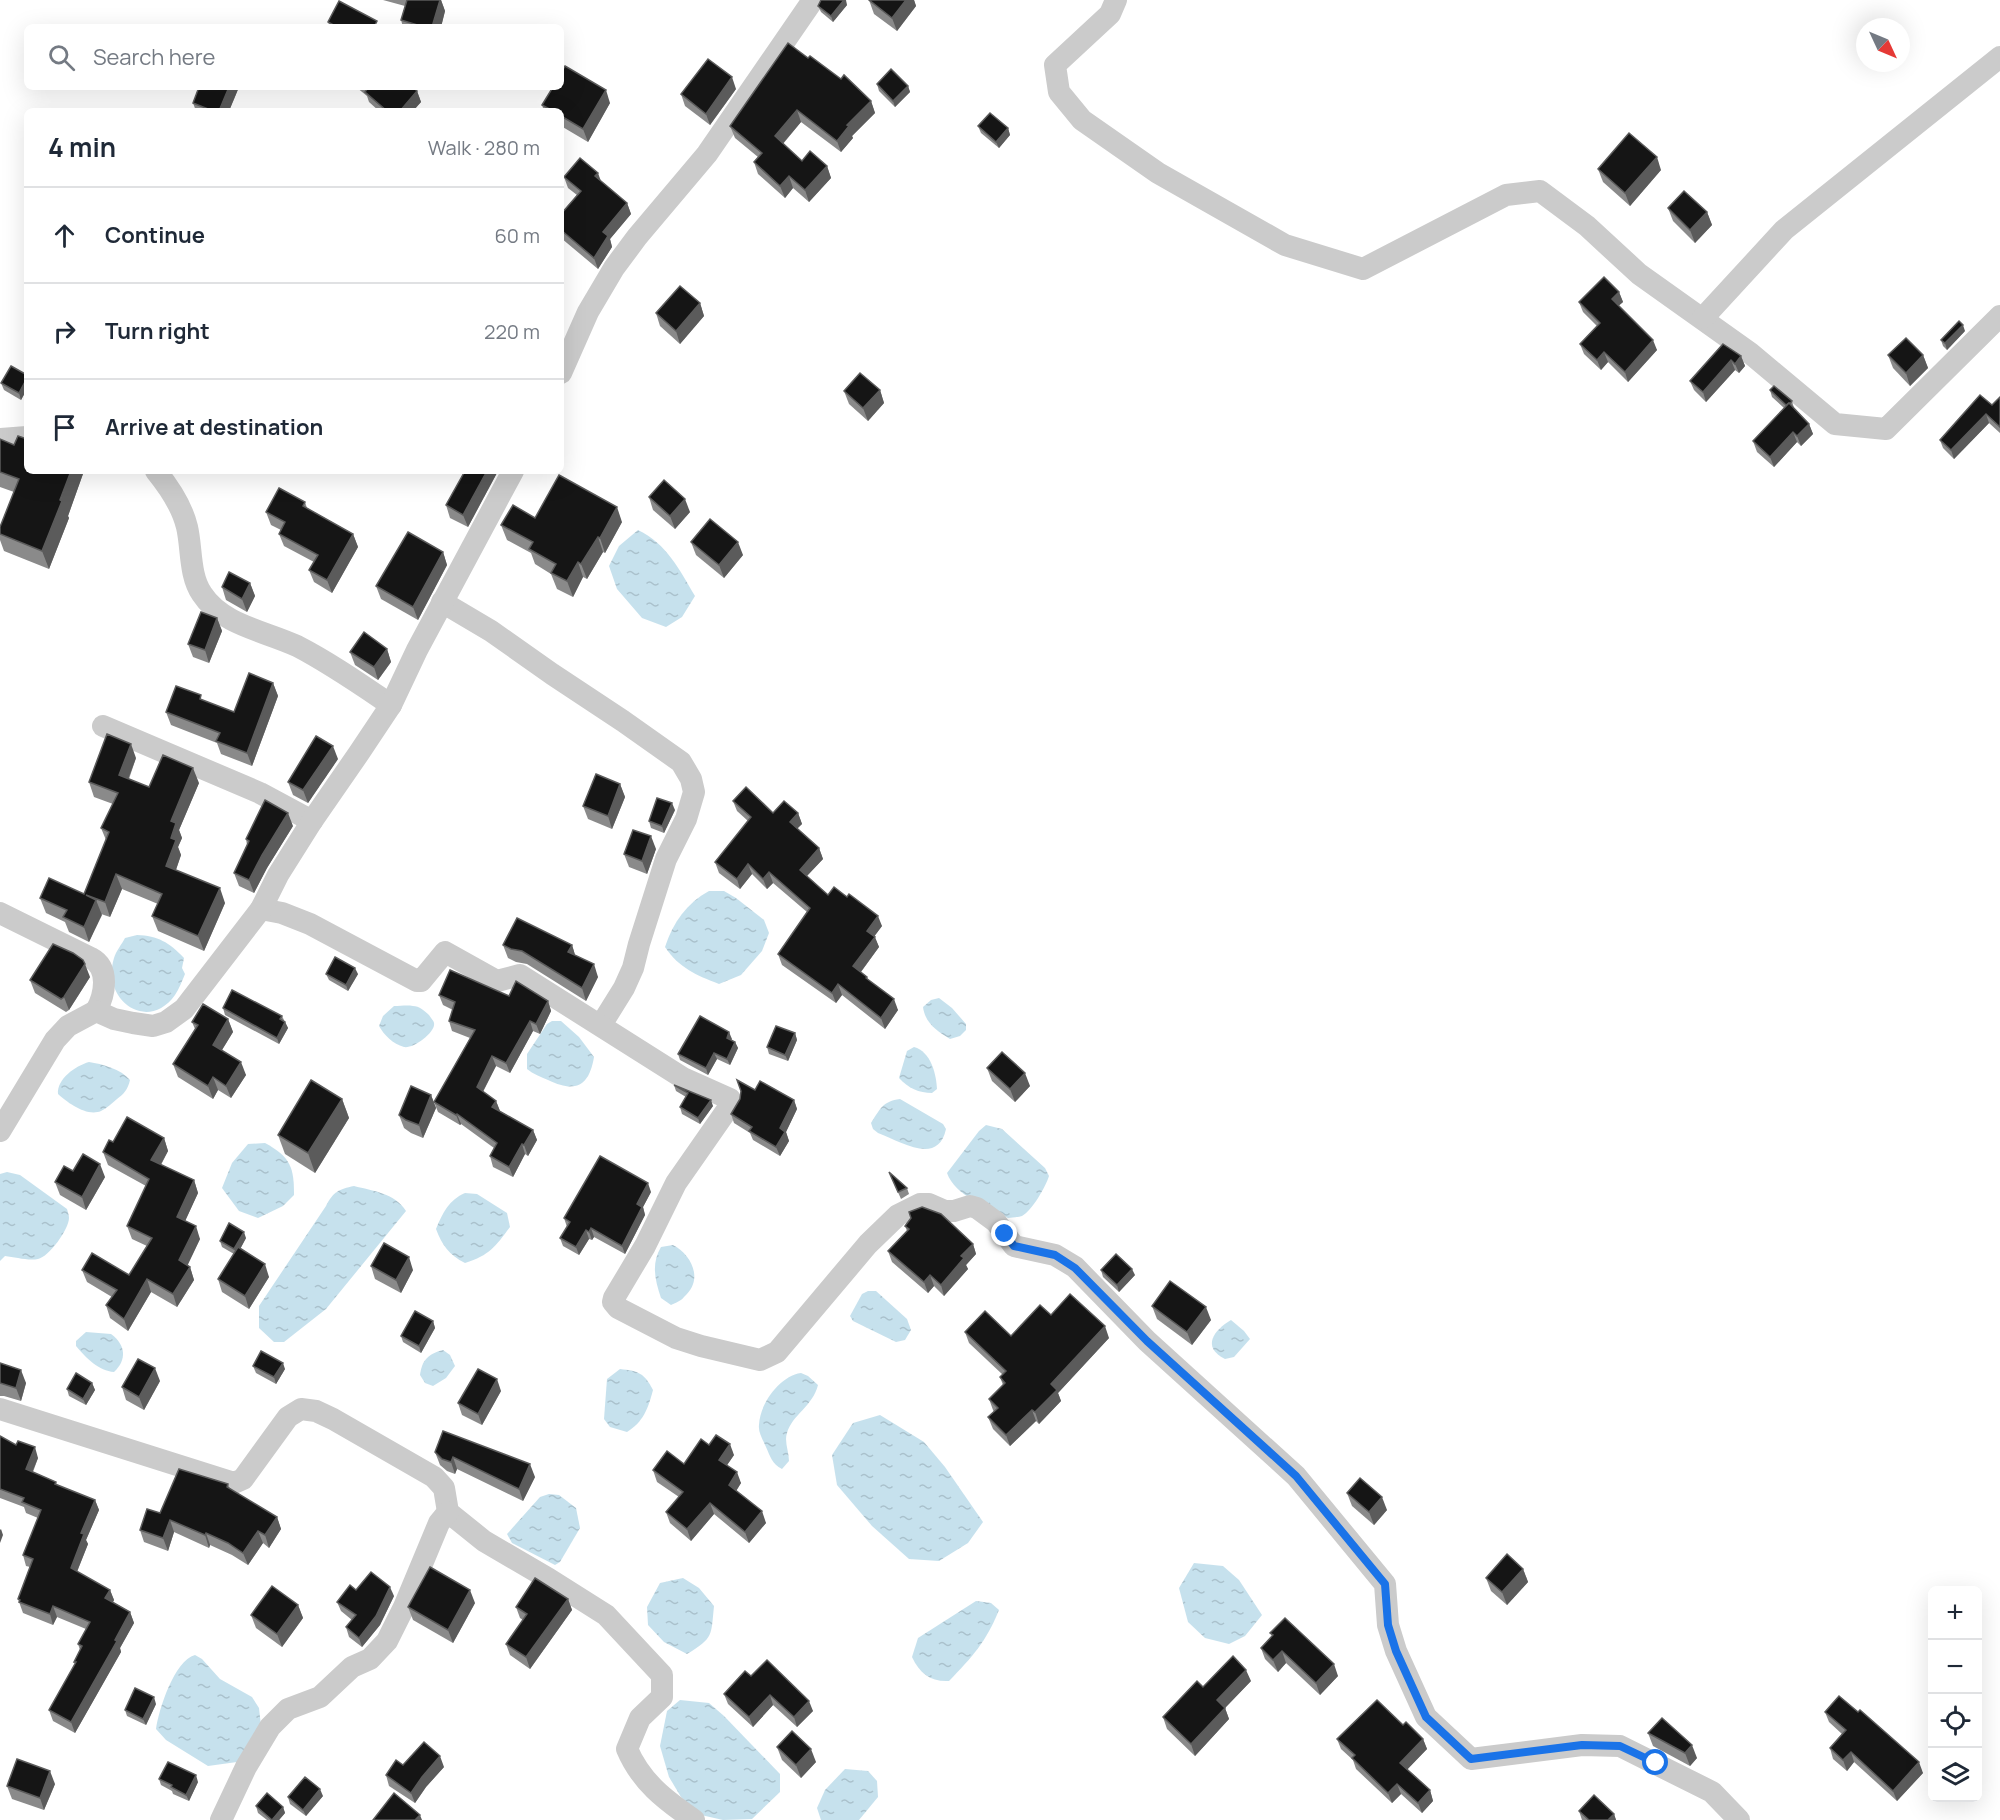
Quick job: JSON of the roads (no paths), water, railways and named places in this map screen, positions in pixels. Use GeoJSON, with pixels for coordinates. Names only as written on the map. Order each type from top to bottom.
{"type":"FeatureCollection","features":[{"type":"Feature","properties":{"kind":"street"},"geometry":{"type":"LineString","coordinates":[[564,366],[588,312],[614,268],[707,154],[813,0]]}},
{"type":"Feature","properties":{"kind":"street"},"geometry":{"type":"LineString","coordinates":[[1116,0],[1110,14],[1055,65],[1059,92],[1082,120],[1158,173],[1285,245],[1363,269],[1506,195],[1540,191],[1587,226],[1639,274],[1750,353],[1834,424],[1886,429],[2000,316]]}},
{"type":"Feature","properties":{"kind":"street"},"geometry":{"type":"LineString","coordinates":[[1703,318],[1784,230],[2000,57]]}},
{"type":"Feature","properties":{"kind":"street"},"geometry":{"type":"LineString","coordinates":[[0,439],[24,437]]}},
{"type":"Feature","properties":{"kind":"street"},"geometry":{"type":"LineString","coordinates":[[158,474],[170,488],[186,525],[193,569],[201,592],[217,612],[296,646],[391,705]]}},
{"type":"Feature","properties":{"kind":"street"},"geometry":{"type":"LineString","coordinates":[[96,1011],[114,1019],[153,1026],[166,1022],[184,1009],[261,909],[278,875],[312,820],[391,705],[442,602],[512,474]]}},
{"type":"Feature","properties":{"kind":"street"},"geometry":{"type":"LineString","coordinates":[[442,602],[491,631],[623,720],[681,762],[692,779],[694,792],[686,819],[666,859],[633,968],[624,988],[601,1025]]}},
{"type":"Feature","properties":{"kind":"street"},"geometry":{"type":"LineString","coordinates":[[103,726],[260,793],[312,820]]}},
{"type":"Feature","properties":{"kind":"street"},"geometry":{"type":"LineString","coordinates":[[261,909],[282,913],[310,924],[417,981],[426,977],[445,952],[497,981],[520,975],[648,1056],[701,1087],[728,1098],[731,1103],[676,1183],[645,1246],[614,1298],[613,1302],[618,1308],[676,1338],[760,1360],[777,1352],[861,1251],[898,1215],[920,1204],[929,1204],[945,1211],[970,1206],[977,1208],[996,1222],[1014,1246],[1055,1255],[1075,1268],[1147,1341],[1296,1476],[1385,1584],[1388,1625],[1396,1651],[1426,1717],[1471,1759],[1582,1745],[1620,1746],[1712,1792],[1739,1820]]}},
{"type":"Feature","properties":{"kind":"street"},"geometry":{"type":"LineString","coordinates":[[0,913],[92,958],[101,964],[104,973],[104,986],[96,1011],[68,1026],[55,1040],[0,1131]]}},
{"type":"Feature","properties":{"kind":"street"},"geometry":{"type":"LineString","coordinates":[[0,1409],[234,1483],[243,1479],[288,1417],[302,1409],[316,1411],[434,1477],[444,1488],[448,1512],[484,1541],[606,1615],[662,1675],[662,1697],[640,1718],[627,1749],[635,1767],[664,1799],[694,1820]]}},
{"type":"Feature","properties":{"kind":"street"},"geometry":{"type":"LineString","coordinates":[[221,1820],[246,1767],[270,1727],[288,1709],[320,1697],[352,1668],[370,1659],[387,1641],[404,1607],[439,1523],[448,1512]]}},
{"type":"Feature","properties":{"kind":"water"},"geometry":{"type":"Polygon","coordinates":[[[638,530],[665,550],[695,596],[682,617],[666,627],[642,618],[617,589],[609,566],[619,546],[638,530]]]}},
{"type":"Feature","properties":{"kind":"water"},"geometry":{"type":"Polygon","coordinates":[[[709,891],[724,891],[736,898],[764,920],[769,933],[762,951],[741,975],[719,984],[689,970],[665,947],[672,929],[682,914],[694,901],[709,891]]]}},
{"type":"Feature","properties":{"kind":"water"},"geometry":{"type":"Polygon","coordinates":[[[137,935],[163,941],[184,958],[182,968],[185,974],[175,995],[164,1006],[152,1011],[140,1011],[130,1007],[120,999],[114,987],[112,973],[115,955],[125,938],[137,935]]]}},
{"type":"Feature","properties":{"kind":"water"},"geometry":{"type":"Polygon","coordinates":[[[939,998],[952,1008],[966,1024],[966,1030],[960,1036],[950,1039],[936,1030],[926,1018],[923,1007],[931,1000],[939,998]]]}},
{"type":"Feature","properties":{"kind":"water"},"geometry":{"type":"Polygon","coordinates":[[[394,1006],[411,1006],[422,1009],[434,1022],[434,1027],[418,1043],[408,1047],[400,1046],[386,1036],[379,1026],[383,1016],[394,1006]]]}},
{"type":"Feature","properties":{"kind":"water"},"geometry":{"type":"Polygon","coordinates":[[[552,1021],[561,1021],[579,1037],[594,1057],[588,1075],[579,1085],[558,1084],[527,1069],[527,1054],[547,1024],[552,1021]]]}},
{"type":"Feature","properties":{"kind":"water"},"geometry":{"type":"Polygon","coordinates":[[[914,1047],[925,1053],[932,1064],[937,1089],[932,1093],[914,1089],[899,1078],[907,1051],[914,1047]]]}},
{"type":"Feature","properties":{"kind":"water"},"geometry":{"type":"Polygon","coordinates":[[[89,1062],[116,1070],[130,1080],[122,1095],[101,1111],[96,1112],[84,1111],[58,1094],[58,1088],[64,1078],[89,1062]]]}},
{"type":"Feature","properties":{"kind":"water"},"geometry":{"type":"Polygon","coordinates":[[[900,1099],[943,1124],[946,1129],[942,1140],[927,1149],[918,1148],[873,1129],[871,1123],[882,1106],[900,1099]]]}},
{"type":"Feature","properties":{"kind":"water"},"geometry":{"type":"Polygon","coordinates":[[[986,1125],[1002,1129],[1045,1168],[1049,1176],[1034,1204],[1022,1216],[1008,1218],[973,1200],[957,1188],[947,1173],[986,1125]]]}},
{"type":"Feature","properties":{"kind":"water"},"geometry":{"type":"Polygon","coordinates":[[[265,1143],[286,1158],[292,1170],[294,1195],[283,1206],[258,1218],[239,1211],[222,1188],[232,1163],[248,1144],[265,1143]]]}},
{"type":"Feature","properties":{"kind":"water"},"geometry":{"type":"Polygon","coordinates":[[[7,1172],[20,1175],[67,1209],[68,1223],[62,1235],[53,1248],[38,1259],[5,1256],[0,1261],[0,1174],[7,1172]]]}},
{"type":"Feature","properties":{"kind":"water"},"geometry":{"type":"Polygon","coordinates":[[[354,1186],[390,1196],[406,1211],[326,1309],[284,1342],[274,1342],[259,1328],[259,1306],[331,1197],[340,1190],[354,1186]]]}},
{"type":"Feature","properties":{"kind":"water"},"geometry":{"type":"Polygon","coordinates":[[[465,1193],[477,1194],[507,1213],[510,1227],[491,1250],[465,1263],[447,1249],[436,1229],[447,1207],[465,1193]]]}},
{"type":"Feature","properties":{"kind":"water"},"geometry":{"type":"Polygon","coordinates":[[[673,1245],[686,1255],[693,1268],[694,1276],[690,1290],[681,1300],[671,1305],[661,1298],[655,1266],[661,1247],[673,1245]]]}},
{"type":"Feature","properties":{"kind":"water"},"geometry":{"type":"Polygon","coordinates":[[[876,1291],[907,1319],[911,1330],[905,1340],[896,1342],[853,1321],[850,1316],[862,1294],[876,1291]]]}},
{"type":"Feature","properties":{"kind":"water"},"geometry":{"type":"Polygon","coordinates":[[[1231,1320],[1250,1339],[1234,1357],[1225,1359],[1213,1349],[1212,1344],[1215,1334],[1231,1320]]]}},
{"type":"Feature","properties":{"kind":"water"},"geometry":{"type":"Polygon","coordinates":[[[86,1332],[111,1334],[120,1343],[123,1358],[114,1372],[98,1366],[76,1346],[76,1341],[86,1332]]]}},
{"type":"Feature","properties":{"kind":"water"},"geometry":{"type":"Polygon","coordinates":[[[443,1350],[450,1355],[455,1366],[446,1378],[433,1386],[425,1383],[420,1375],[422,1365],[433,1353],[443,1350]]]}},
{"type":"Feature","properties":{"kind":"water"},"geometry":{"type":"Polygon","coordinates":[[[620,1369],[640,1374],[653,1390],[644,1414],[627,1432],[610,1427],[604,1419],[607,1379],[620,1369]]]}},
{"type":"Feature","properties":{"kind":"water"},"geometry":{"type":"Polygon","coordinates":[[[801,1373],[818,1385],[812,1399],[793,1421],[787,1433],[789,1461],[782,1469],[772,1460],[761,1436],[760,1417],[772,1392],[786,1379],[801,1373]]]}},
{"type":"Feature","properties":{"kind":"water"},"geometry":{"type":"Polygon","coordinates":[[[880,1415],[924,1442],[945,1467],[983,1522],[968,1543],[939,1561],[909,1559],[872,1526],[837,1485],[832,1455],[853,1423],[880,1415]]]}},
{"type":"Feature","properties":{"kind":"water"},"geometry":{"type":"Polygon","coordinates":[[[549,1494],[559,1495],[576,1508],[580,1528],[560,1562],[555,1565],[512,1543],[507,1534],[540,1497],[549,1494]]]}},
{"type":"Feature","properties":{"kind":"water"},"geometry":{"type":"Polygon","coordinates":[[[1194,1563],[1223,1566],[1239,1580],[1262,1615],[1245,1636],[1229,1644],[1205,1638],[1188,1622],[1179,1588],[1194,1563]]]}},
{"type":"Feature","properties":{"kind":"water"},"geometry":{"type":"Polygon","coordinates":[[[683,1578],[699,1588],[714,1606],[710,1635],[702,1644],[687,1654],[664,1642],[648,1625],[647,1607],[660,1583],[683,1578]]]}},
{"type":"Feature","properties":{"kind":"water"},"geometry":{"type":"Polygon","coordinates":[[[976,1601],[991,1603],[999,1610],[984,1640],[949,1681],[927,1676],[912,1657],[918,1638],[976,1601]]]}},
{"type":"Feature","properties":{"kind":"water"},"geometry":{"type":"Polygon","coordinates":[[[195,1655],[202,1659],[220,1679],[252,1697],[259,1708],[261,1726],[237,1762],[208,1766],[166,1740],[156,1729],[164,1698],[174,1676],[187,1659],[195,1655]]]}},
{"type":"Feature","properties":{"kind":"water"},"geometry":{"type":"Polygon","coordinates":[[[680,1700],[709,1703],[780,1774],[780,1792],[752,1819],[723,1820],[701,1815],[681,1797],[669,1777],[660,1746],[667,1711],[680,1700]]]}},
{"type":"Feature","properties":{"kind":"water"},"geometry":{"type":"Polygon","coordinates":[[[845,1769],[868,1771],[877,1781],[878,1797],[859,1820],[821,1820],[817,1808],[825,1790],[845,1769]]]}}]}
